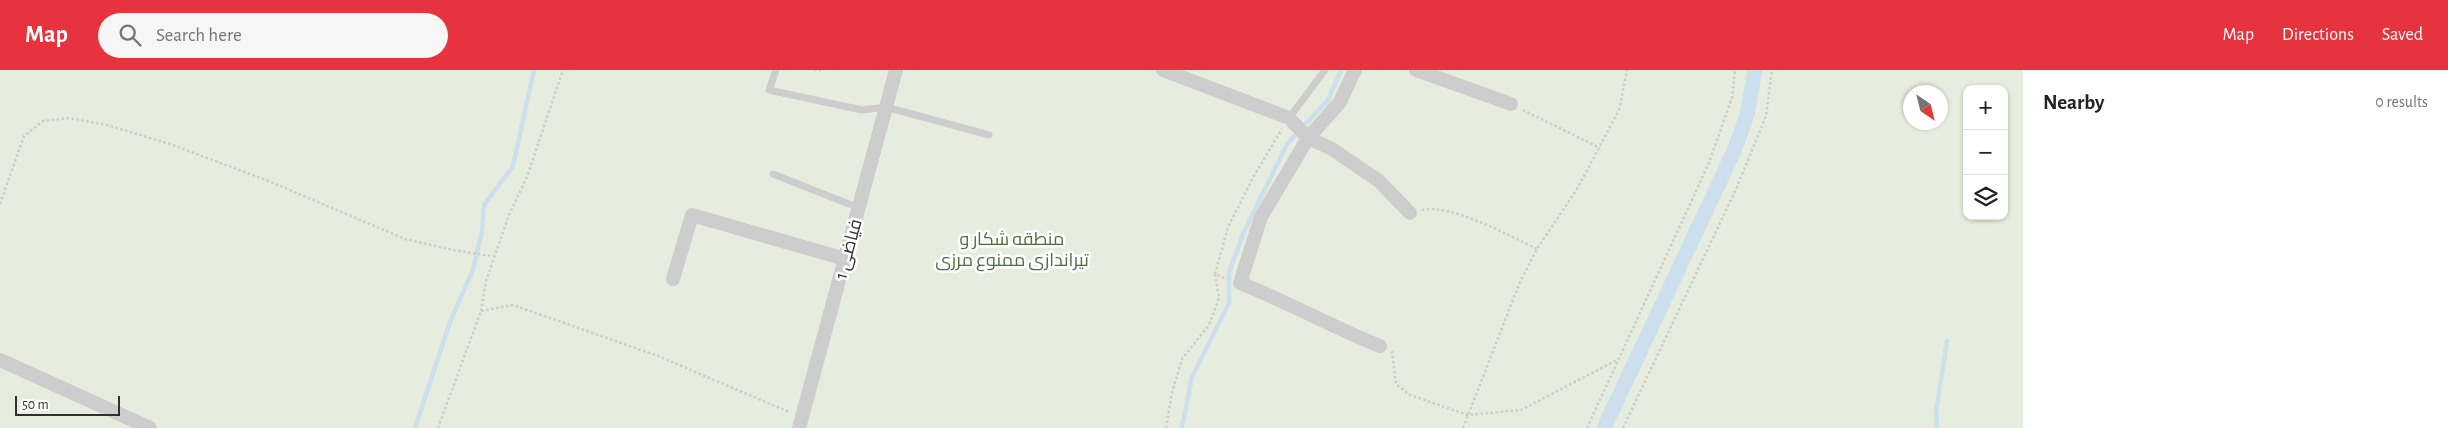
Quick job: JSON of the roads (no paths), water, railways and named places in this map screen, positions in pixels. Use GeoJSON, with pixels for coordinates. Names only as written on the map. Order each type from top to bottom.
{"type":"FeatureCollection","features":[{"type":"Feature","properties":{"kind":"street","name":"فیاضی 1"},"geometry":{"type":"LineString","coordinates":[[801,423],[896,70]]}},
{"type":"Feature","properties":{"kind":"street"},"geometry":{"type":"LineString","coordinates":[[1163,70],[1292,121],[1306,136],[1332,149],[1379,181],[1410,213]]}},
{"type":"Feature","properties":{"kind":"street"},"geometry":{"type":"LineString","coordinates":[[1355,70],[1340,102],[1306,136],[1262,217],[1240,283],[1283,300],[1339,329],[1380,346]]}},
{"type":"Feature","properties":{"kind":"street"},"geometry":{"type":"LineString","coordinates":[[1416,70],[1511,104]]}},
{"type":"Feature","properties":{"kind":"street"},"geometry":{"type":"LineString","coordinates":[[673,278],[692,215],[845,259]]}},
{"type":"Feature","properties":{"kind":"street"},"geometry":{"type":"LineString","coordinates":[[0,360],[150,428]]}},
{"type":"Feature","properties":{"kind":"lane"},"geometry":{"type":"LineString","coordinates":[[776,70],[769,90],[862,110],[886,108],[988,135]]}},
{"type":"Feature","properties":{"kind":"lane"},"geometry":{"type":"LineString","coordinates":[[1292,121],[1325,70]]}},
{"type":"Feature","properties":{"kind":"lane"},"geometry":{"type":"LineString","coordinates":[[773,174],[859,208]]}},
{"type":"Feature","properties":{"kind":"waterway"},"geometry":{"type":"LineString","coordinates":[[415,428],[450,322],[473,270],[482,231],[484,205],[513,166],[534,70]]}},
{"type":"Feature","properties":{"kind":"waterway"},"geometry":{"type":"LineString","coordinates":[[1182,428],[1192,377],[1229,303],[1229,272],[1244,232],[1287,144],[1328,100],[1341,70]]}},
{"type":"Feature","properties":{"kind":"waterway"},"geometry":{"type":"LineString","coordinates":[[1604,428],[1734,151],[1747,115],[1755,70]]}},
{"type":"Feature","properties":{"kind":"waterway"},"geometry":{"type":"LineString","coordinates":[[1937,428],[1936,412],[1947,341]]}},
{"type":"Feature","properties":{"kind":"park label","name":"منطقه شکار و تیراندازی ممنوع مرزی"},"geometry":{"type":"Point","coordinates":[1012,249]}}]}
